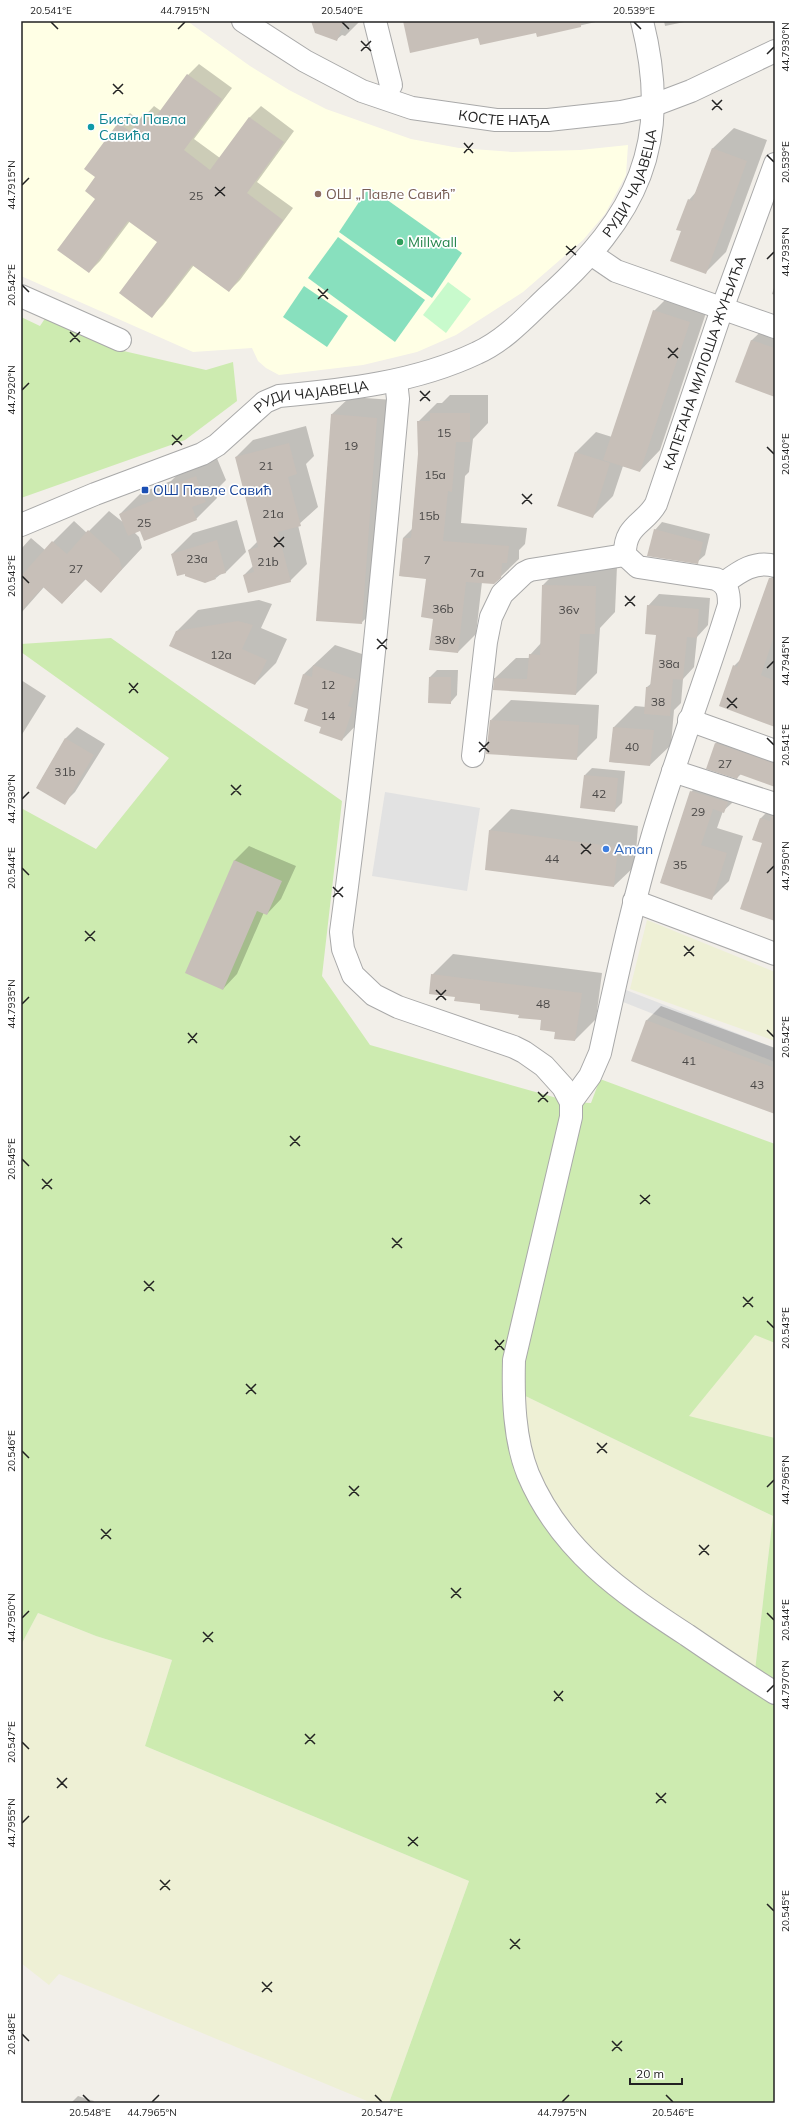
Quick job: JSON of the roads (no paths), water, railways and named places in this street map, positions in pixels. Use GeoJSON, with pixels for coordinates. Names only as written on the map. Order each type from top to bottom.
{"type":"FeatureCollection","features":[{"type":"Feature","properties":{"kind":"street","name":"КОСТЕ НАЂА"},"geometry":{"type":"LineString","coordinates":[[243,21],[276,44],[330,75],[362,91],[412,108],[496,120],[548,120],[620,112],[654,105],[691,91],[775,51]]}},
{"type":"Feature","properties":{"kind":"street"},"geometry":{"type":"LineString","coordinates":[[375,21],[391,85]]}},
{"type":"Feature","properties":{"kind":"street","name":"РУДИ ЧАЈАВЕЦА"},"geometry":{"type":"LineString","coordinates":[[21,525],[95,494],[202,454],[217,445],[265,402],[279,396],[396,381],[452,363],[486,348],[532,311],[591,254],[624,211],[644,166],[652,130],[654,105],[653,75],[642,21]]}},
{"type":"Feature","properties":{"kind":"street","name":"КАПЕТАНА МИЛОША ЖУЊИЋА"},"geometry":{"type":"LineString","coordinates":[[625,554],[627,539],[631,531],[656,504],[722,309],[775,164]]}},
{"type":"Feature","properties":{"kind":"street"},"geometry":{"type":"LineString","coordinates":[[591,254],[616,271],[775,327]]}},
{"type":"Feature","properties":{"kind":"street"},"geometry":{"type":"LineString","coordinates":[[21,296],[120,340]]}},
{"type":"Feature","properties":{"kind":"street"},"geometry":{"type":"LineString","coordinates":[[396,381],[398,398],[375,656],[341,932],[343,949],[353,975],[374,995],[398,1007],[519,1050],[544,1066],[563,1088],[571,1102],[572,1117],[514,1360],[513,1390],[518,1434],[528,1472],[552,1518],[593,1565],[631,1599],[775,1693]]}},
{"type":"Feature","properties":{"kind":"street"},"geometry":{"type":"LineString","coordinates":[[473,756],[490,617],[502,594],[524,573],[530,570],[625,554],[638,567],[716,579],[724,583],[729,595],[729,605],[689,720],[634,901],[600,1053],[590,1076],[571,1102]]}},
{"type":"Feature","properties":{"kind":"street"},"geometry":{"type":"LineString","coordinates":[[724,583],[752,566],[761,564],[775,566]]}},
{"type":"Feature","properties":{"kind":"street"},"geometry":{"type":"LineString","coordinates":[[689,720],[775,751]]}},
{"type":"Feature","properties":{"kind":"street"},"geometry":{"type":"LineString","coordinates":[[673,771],[775,804]]}},
{"type":"Feature","properties":{"kind":"street"},"geometry":{"type":"LineString","coordinates":[[634,901],[775,954]]}},
{"type":"Feature","properties":{"kind":"place","name":"Биста Павла Савића"},"geometry":{"type":"Point","coordinates":[91,127]}},
{"type":"Feature","properties":{"kind":"place","name":"ОШ „Павле Савић”"},"geometry":{"type":"Point","coordinates":[318,194]}},
{"type":"Feature","properties":{"kind":"place","name":"Millwall"},"geometry":{"type":"Point","coordinates":[400,242]}},
{"type":"Feature","properties":{"kind":"place","name":"ОШ Павле Савић"},"geometry":{"type":"Point","coordinates":[145,490]}},
{"type":"Feature","properties":{"kind":"place","name":"Aman"},"geometry":{"type":"Point","coordinates":[606,849]}}]}
